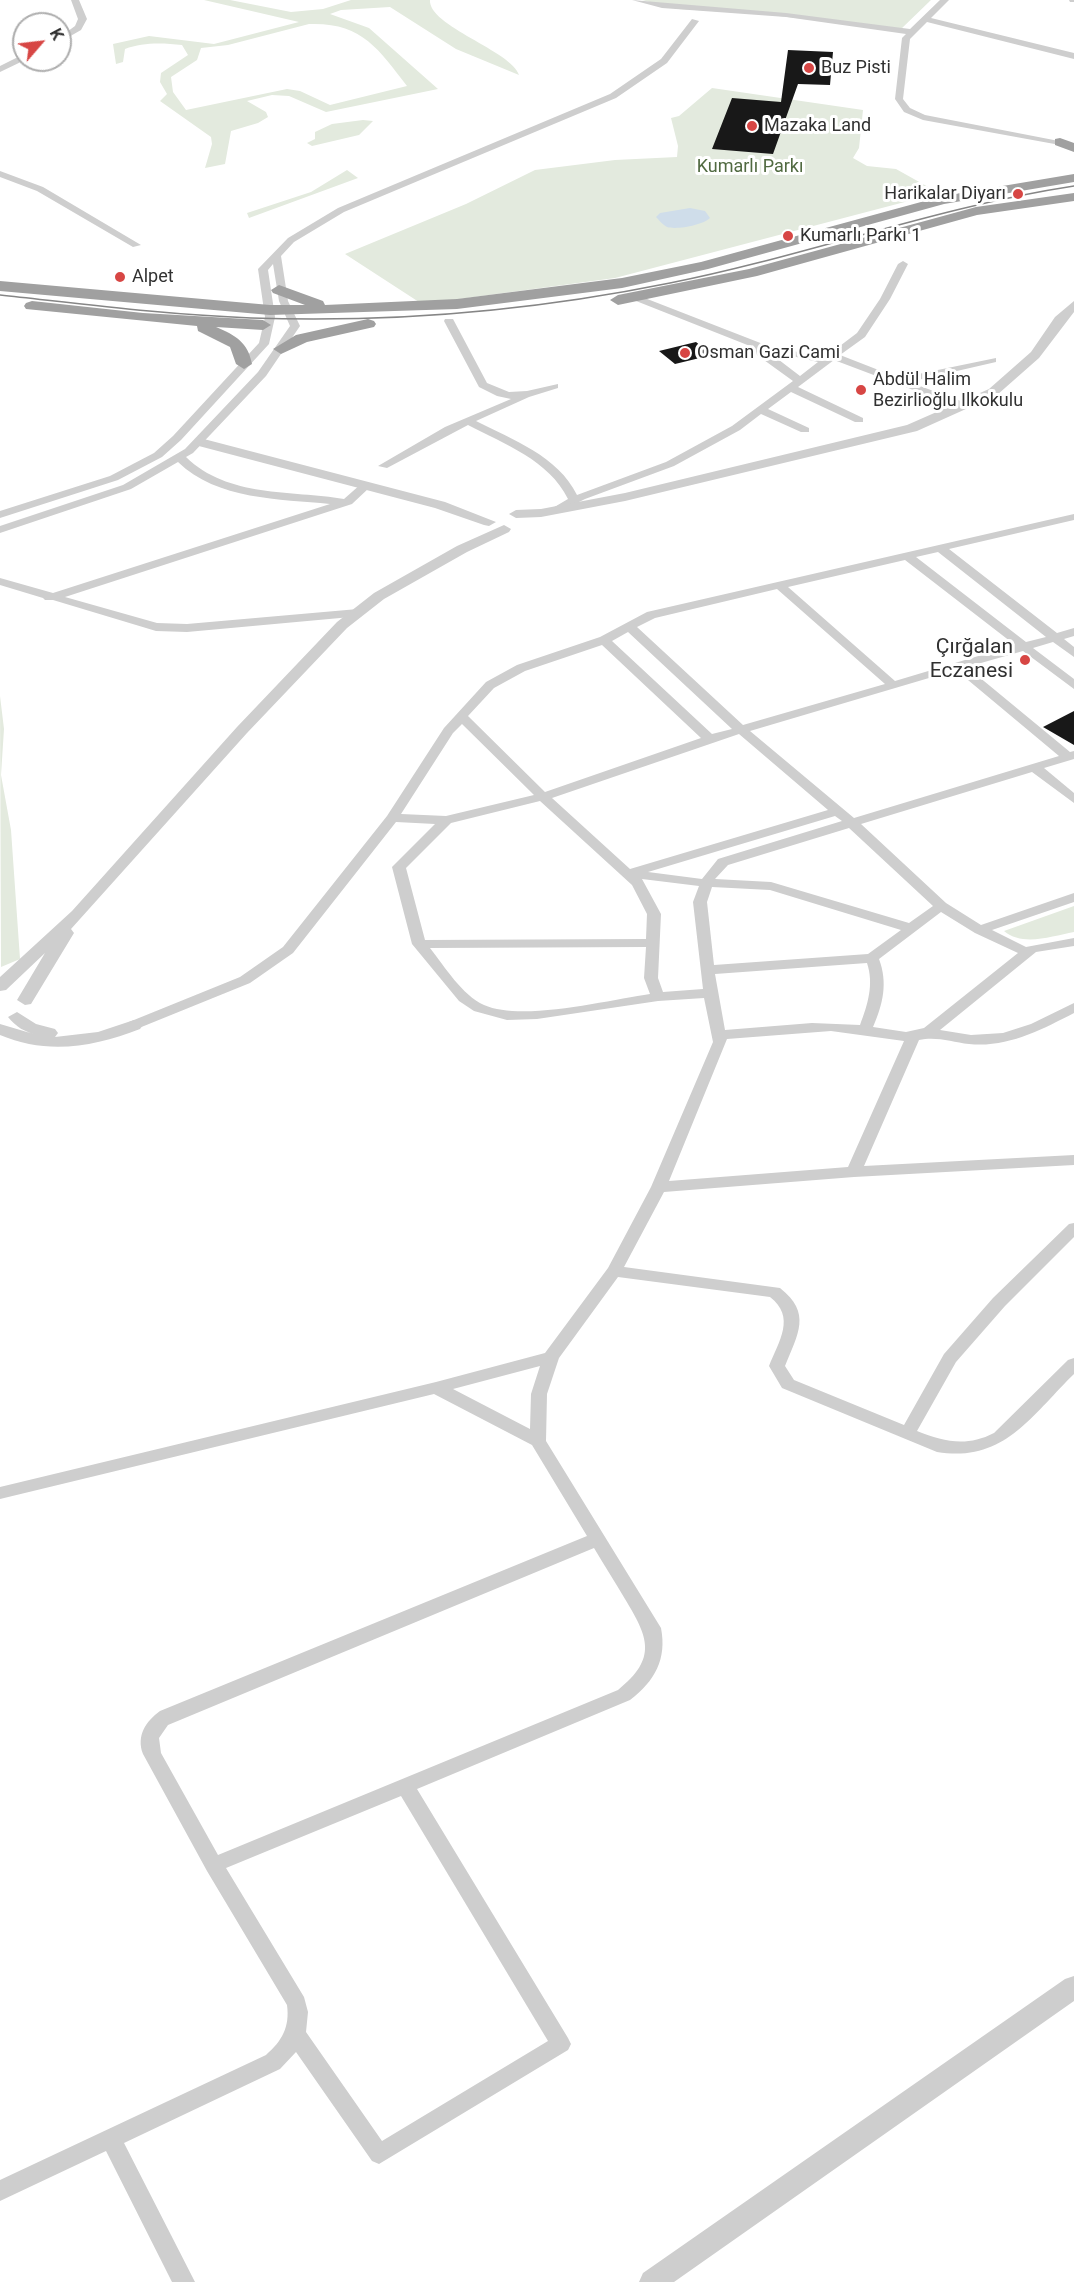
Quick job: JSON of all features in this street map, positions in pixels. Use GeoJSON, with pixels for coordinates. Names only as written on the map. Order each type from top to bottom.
{"type":"FeatureCollection","features":[{"type":"Feature","properties":{"kind":"highway"},"geometry":{"type":"LineString","coordinates":[[1029,184],[1074,170]]}},
{"type":"Feature","properties":{"kind":"highway"},"geometry":{"type":"LineString","coordinates":[[0,286],[232,308],[274,306],[340,310],[457,304],[622,283],[703,266],[943,200],[1074,178]]}},
{"type":"Feature","properties":{"kind":"highway"},"geometry":{"type":"LineString","coordinates":[[604,302],[751,273],[976,211],[1074,196]]}},
{"type":"Feature","properties":{"kind":"highway"},"geometry":{"type":"LineString","coordinates":[[12,303],[191,322],[274,306]]}},
{"type":"Feature","properties":{"kind":"highway"},"geometry":{"type":"LineString","coordinates":[[274,306],[295,326],[469,320]]}},
{"type":"Feature","properties":{"kind":"highway"},"geometry":{"type":"LineString","coordinates":[[191,322],[234,341],[242,350],[244,364]]}},
{"type":"Feature","properties":{"kind":"highway"},"geometry":{"type":"LineString","coordinates":[[281,349],[302,338],[369,324]]}},
{"type":"Feature","properties":{"kind":"street"},"geometry":{"type":"LineString","coordinates":[[72,32],[82,21],[82,9],[75,0]]}},
{"type":"Feature","properties":{"kind":"street"},"geometry":{"type":"LineString","coordinates":[[636,0],[671,7],[786,15],[911,32]]}},
{"type":"Feature","properties":{"kind":"street"},"geometry":{"type":"LineString","coordinates":[[945,0],[906,38],[899,99],[907,110],[923,117],[1071,145]]}},
{"type":"Feature","properties":{"kind":"street"},"geometry":{"type":"LineString","coordinates":[[925,19],[1074,56]]}},
{"type":"Feature","properties":{"kind":"street"},"geometry":{"type":"LineString","coordinates":[[274,306],[263,269],[291,240],[328,216],[621,91],[664,61],[695,21]]}},
{"type":"Feature","properties":{"kind":"street"},"geometry":{"type":"LineString","coordinates":[[0,174],[40,189],[136,245]]}},
{"type":"Feature","properties":{"kind":"street"},"geometry":{"type":"LineString","coordinates":[[0,515],[123,474],[158,454],[180,435],[264,344],[280,270],[277,257]]}},
{"type":"Feature","properties":{"kind":"street"},"geometry":{"type":"LineString","coordinates":[[555,511],[574,500],[688,455],[729,433],[861,335],[885,299],[903,264]]}},
{"type":"Feature","properties":{"kind":"street"},"geometry":{"type":"LineString","coordinates":[[634,297],[760,346],[828,358],[965,406]]}},
{"type":"Feature","properties":{"kind":"street"},"geometry":{"type":"LineString","coordinates":[[0,987],[78,914],[315,651],[379,596],[513,523],[555,511],[890,435],[989,399],[1035,355],[1059,320],[1074,305]]}},
{"type":"Feature","properties":{"kind":"street"},"geometry":{"type":"LineString","coordinates":[[494,517],[494,527],[598,511],[877,447],[942,426],[1039,369],[1074,320]]}},
{"type":"Feature","properties":{"kind":"street"},"geometry":{"type":"LineString","coordinates":[[438,322],[483,385],[500,394],[524,397]]}},
{"type":"Feature","properties":{"kind":"street"},"geometry":{"type":"LineString","coordinates":[[0,530],[127,487],[180,457],[200,442],[281,349],[295,326]]}},
{"type":"Feature","properties":{"kind":"street"},"geometry":{"type":"LineString","coordinates":[[760,346],[761,353],[799,380]]}},
{"type":"Feature","properties":{"kind":"street"},"geometry":{"type":"LineString","coordinates":[[898,381],[992,360]]}},
{"type":"Feature","properties":{"kind":"street"},"geometry":{"type":"LineString","coordinates":[[383,466],[468,421],[554,386]]}},
{"type":"Feature","properties":{"kind":"street"},"geometry":{"type":"LineString","coordinates":[[789,387],[860,420]]}},
{"type":"Feature","properties":{"kind":"street"},"geometry":{"type":"LineString","coordinates":[[760,410],[805,430]]}},
{"type":"Feature","properties":{"kind":"street"},"geometry":{"type":"LineString","coordinates":[[468,421],[554,469],[568,484],[574,500]]}},
{"type":"Feature","properties":{"kind":"street"},"geometry":{"type":"LineString","coordinates":[[180,435],[440,506],[513,523]]}},
{"type":"Feature","properties":{"kind":"street"},"geometry":{"type":"LineString","coordinates":[[180,457],[199,475],[225,487],[348,502]]}},
{"type":"Feature","properties":{"kind":"street"},"geometry":{"type":"LineString","coordinates":[[49,598],[348,502],[365,486]]}},
{"type":"Feature","properties":{"kind":"street"},"geometry":{"type":"LineString","coordinates":[[0,1029],[14,1036],[38,1042],[69,1042],[96,1038],[238,983],[278,959],[296,942],[392,818],[448,731],[481,692],[506,675],[604,640],[628,626],[662,612],[1074,517]]}},
{"type":"Feature","properties":{"kind":"street"},"geometry":{"type":"LineString","coordinates":[[942,549],[1074,652]]}},
{"type":"Feature","properties":{"kind":"street"},"geometry":{"type":"LineString","coordinates":[[909,556],[1074,685]]}},
{"type":"Feature","properties":{"kind":"street"},"geometry":{"type":"LineString","coordinates":[[0,581],[139,624],[166,628],[358,613]]}},
{"type":"Feature","properties":{"kind":"street"},"geometry":{"type":"LineString","coordinates":[[779,585],[892,684]]}},
{"type":"Feature","properties":{"kind":"street"},"geometry":{"type":"LineString","coordinates":[[628,626],[741,730],[851,822],[941,906],[980,930],[1028,953]]}},
{"type":"Feature","properties":{"kind":"street"},"geometry":{"type":"LineString","coordinates":[[392,818],[446,820],[543,797],[710,739],[1074,632]]}},
{"type":"Feature","properties":{"kind":"street"},"geometry":{"type":"LineString","coordinates":[[604,640],[710,739]]}},
{"type":"Feature","properties":{"kind":"street"},"geometry":{"type":"LineString","coordinates":[[957,665],[1071,756]]}},
{"type":"Feature","properties":{"kind":"street"},"geometry":{"type":"LineString","coordinates":[[461,716],[543,797],[630,874],[650,903],[655,924],[651,978],[658,997]]}},
{"type":"Feature","properties":{"kind":"street"},"geometry":{"type":"LineString","coordinates":[[538,1441],[539,1394],[551,1357],[614,1271],[660,1187],[720,1042],[710,993],[700,902],[705,883],[723,862],[1071,756]]}},
{"type":"Feature","properties":{"kind":"street"},"geometry":{"type":"LineString","coordinates":[[1034,767],[1074,799]]}},
{"type":"Feature","properties":{"kind":"street"},"geometry":{"type":"LineString","coordinates":[[630,874],[837,811]]}},
{"type":"Feature","properties":{"kind":"street"},"geometry":{"type":"LineString","coordinates":[[446,820],[399,867],[419,944],[471,1003],[497,1014],[537,1015],[658,997],[710,993]]}},
{"type":"Feature","properties":{"kind":"street"},"geometry":{"type":"LineString","coordinates":[[630,874],[705,883],[771,885],[913,929]]}},
{"type":"Feature","properties":{"kind":"street"},"geometry":{"type":"LineString","coordinates":[[980,930],[1074,897]]}},
{"type":"Feature","properties":{"kind":"street"},"geometry":{"type":"LineString","coordinates":[[707,970],[872,958],[941,906]]}},
{"type":"Feature","properties":{"kind":"street"},"geometry":{"type":"LineString","coordinates":[[8,1020],[22,1012],[25,1000],[78,914]]}},
{"type":"Feature","properties":{"kind":"street"},"geometry":{"type":"LineString","coordinates":[[719,1035],[840,1028],[913,1036],[928,1032],[1032,949],[1074,942]]}},
{"type":"Feature","properties":{"kind":"street"},"geometry":{"type":"LineString","coordinates":[[419,944],[654,943]]}},
{"type":"Feature","properties":{"kind":"street"},"geometry":{"type":"LineString","coordinates":[[865,1030],[878,992],[878,975],[872,958]]}},
{"type":"Feature","properties":{"kind":"street"},"geometry":{"type":"LineString","coordinates":[[0,987],[16,991],[25,1000]]}},
{"type":"Feature","properties":{"kind":"street"},"geometry":{"type":"LineString","coordinates":[[928,1032],[979,1042],[1001,1039],[1031,1030],[1074,1007]]}},
{"type":"Feature","properties":{"kind":"street"},"geometry":{"type":"LineString","coordinates":[[8,1020],[50,1033],[72,1034],[134,1025]]}},
{"type":"Feature","properties":{"kind":"street"},"geometry":{"type":"LineString","coordinates":[[854,1172],[913,1036]]}},
{"type":"Feature","properties":{"kind":"street"},"geometry":{"type":"LineString","coordinates":[[660,1187],[854,1172],[1074,1160]]}},
{"type":"Feature","properties":{"kind":"street"},"geometry":{"type":"LineString","coordinates":[[907,1434],[950,1358],[999,1302],[1074,1228]]}},
{"type":"Feature","properties":{"kind":"street"},"geometry":{"type":"LineString","coordinates":[[614,1271],[774,1292],[789,1304],[794,1316],[777,1366],[782,1378],[795,1390],[946,1448],[969,1447],[994,1441],[1074,1364]]}},
{"type":"Feature","properties":{"kind":"street"},"geometry":{"type":"LineString","coordinates":[[0,1493],[436,1388],[551,1357]]}},
{"type":"Feature","properties":{"kind":"street"},"geometry":{"type":"LineString","coordinates":[[214,1865],[624,1695],[641,1681],[652,1663],[655,1651],[652,1628],[538,1441],[436,1388]]}},
{"type":"Feature","properties":{"kind":"street"},"geometry":{"type":"LineString","coordinates":[[0,2191],[273,2062],[290,2045],[296,2035],[299,2024],[297,2003],[214,1865],[149,1748],[150,1734],[159,1721],[597,1539]]}},
{"type":"Feature","properties":{"kind":"street"},"geometry":{"type":"LineString","coordinates":[[296,2035],[379,2154],[561,2044],[405,1786]]}},
{"type":"Feature","properties":{"kind":"street"},"geometry":{"type":"LineString","coordinates":[[652,2282],[1074,1987]]}},
{"type":"Feature","properties":{"kind":"street"},"geometry":{"type":"LineString","coordinates":[[111,2139],[184,2282]]}},
{"type":"Feature","properties":{"kind":"green space"},"geometry":{"type":"Polygon","coordinates":[[[204,0],[230,0],[291,12],[323,9],[351,0],[430,0],[433,10],[442,19],[502,57],[513,66],[519,75],[456,49],[390,7],[341,10],[330,14],[369,28],[438,89],[326,112],[289,96],[272,95],[247,101],[266,112],[268,117],[258,123],[231,131],[225,164],[205,168],[212,144],[211,137],[160,101],[167,94],[160,82],[161,73],[188,55],[182,45],[153,44],[125,49],[123,62],[116,64],[113,44],[149,36],[214,44],[299,22],[204,0]],[[309,24],[228,45],[201,48],[197,60],[171,77],[173,92],[186,110],[287,89],[300,91],[330,105],[407,86],[387,60],[367,40],[342,28],[309,24]]]}},
{"type":"Feature","properties":{"kind":"green space"},"geometry":{"type":"Polygon","coordinates":[[[642,0],[931,0],[900,30],[761,14],[678,9],[642,0]]]}},
{"type":"Feature","properties":{"kind":"green space","name":"Kumarlı Parkı"},"geometry":{"type":"Polygon","coordinates":[[[712,88],[863,110],[859,148],[853,158],[867,166],[896,169],[939,193],[615,278],[422,304],[345,254],[466,204],[535,170],[615,160],[677,157],[678,146],[671,118],[679,116],[712,88]]]}},
{"type":"Feature","properties":{"kind":"green space"},"geometry":{"type":"Polygon","coordinates":[[[373,121],[359,135],[312,146],[307,143],[315,139],[315,132],[332,124],[373,121]]]}},
{"type":"Feature","properties":{"kind":"green space"},"geometry":{"type":"Polygon","coordinates":[[[347,170],[358,178],[249,218],[247,213],[311,192],[347,170]]]}},
{"type":"Feature","properties":{"kind":"green space"},"geometry":{"type":"Polygon","coordinates":[[[0,696],[4,729],[1,775],[11,830],[20,959],[1,967],[0,696]]]}},
{"type":"Feature","properties":{"kind":"green space"},"geometry":{"type":"Polygon","coordinates":[[[1074,906],[1074,932],[1029,939],[1012,936],[1004,931],[1074,906]]]}},
{"type":"Feature","properties":{"kind":"water"},"geometry":{"type":"Polygon","coordinates":[[[690,208],[705,211],[710,218],[696,225],[671,228],[656,217],[660,213],[690,208]]]}},
{"type":"Feature","properties":{"kind":"building","name":"Mazaka Land"},"geometry":{"type":"Polygon","coordinates":[[[788,50],[833,52],[830,85],[798,84],[773,154],[712,149],[732,98],[781,102],[788,50]]]}},
{"type":"Feature","properties":{"kind":"building","name":"Osman Gazi Cami"},"geometry":{"type":"Polygon","coordinates":[[[696,342],[712,355],[675,364],[659,351],[696,342]]]}},
{"type":"Feature","properties":{"kind":"building"},"geometry":{"type":"Polygon","coordinates":[[[1074,711],[1074,745],[1043,727],[1074,711]]]}},
{"type":"Feature","properties":{"kind":"tram line"},"geometry":{"type":"LineString","coordinates":[[0,295],[157,312],[251,318],[409,317],[514,308],[618,293],[721,272],[972,206],[1074,186]]}},
{"type":"Feature","properties":{"kind":"place","name":"Buz Pisti"},"geometry":{"type":"Point","coordinates":[809,68]}},
{"type":"Feature","properties":{"kind":"place","name":"Mazaka Land"},"geometry":{"type":"Point","coordinates":[752,126]}},
{"type":"Feature","properties":{"kind":"place","name":"Harikalar Diyarı"},"geometry":{"type":"Point","coordinates":[1018,194]}},
{"type":"Feature","properties":{"kind":"place","name":"Kumarlı Parkı 1"},"geometry":{"type":"Point","coordinates":[788,236]}},
{"type":"Feature","properties":{"kind":"place","name":"Alpet"},"geometry":{"type":"Point","coordinates":[120,277]}},
{"type":"Feature","properties":{"kind":"place","name":"Osman Gazi Cami"},"geometry":{"type":"Point","coordinates":[685,353]}},
{"type":"Feature","properties":{"kind":"place","name":"Abdül Halim Bezirlioğlu Ilkokulu"},"geometry":{"type":"Point","coordinates":[861,390]}},
{"type":"Feature","properties":{"kind":"place","name":"Çırğalan Eczanesi"},"geometry":{"type":"Point","coordinates":[1025,660]}}]}
